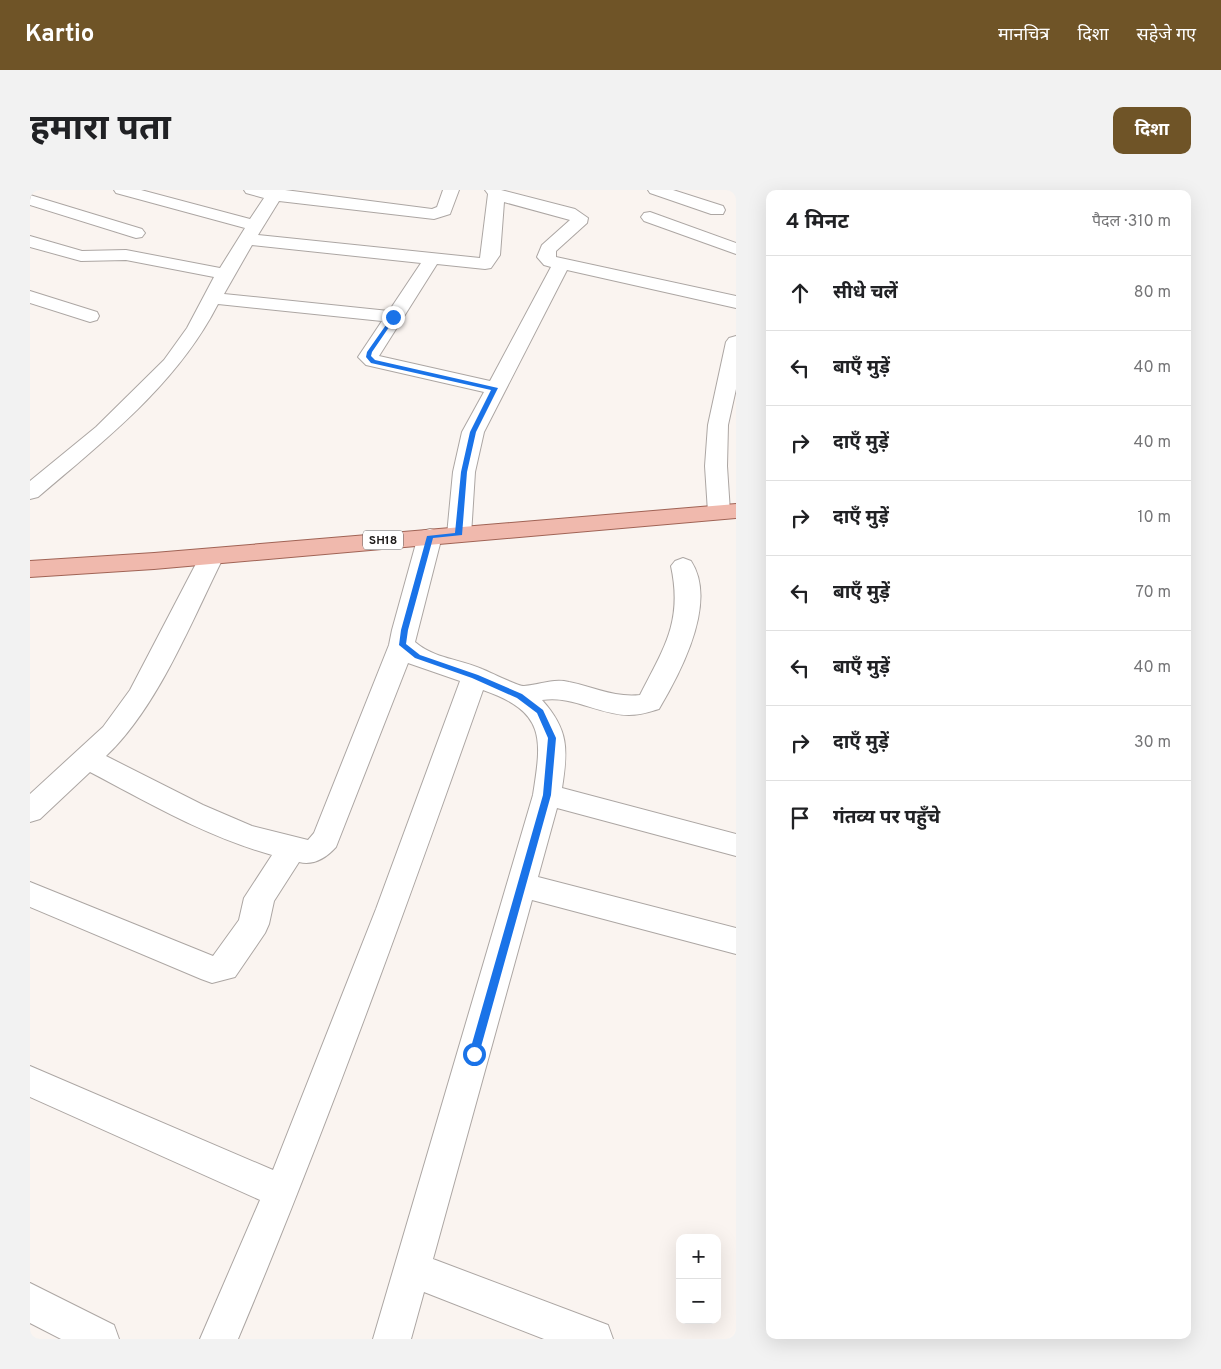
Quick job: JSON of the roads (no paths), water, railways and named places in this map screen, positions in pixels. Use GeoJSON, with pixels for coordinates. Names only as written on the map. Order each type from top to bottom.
{"type":"FeatureCollection","features":[{"type":"Feature","properties":{"kind":"main road","name":"SH18"},"geometry":{"type":"LineString","coordinates":[[30,569],[212,556],[728,512]]}},
{"type":"Feature","properties":{"kind":"street"},"geometry":{"type":"LineString","coordinates":[[122,190],[252,233],[478,264],[489,261],[495,192],[569,213],[579,218],[578,223],[545,254],[550,260],[736,302]]}},
{"type":"Feature","properties":{"kind":"street"},"geometry":{"type":"LineString","coordinates":[[252,190],[434,214],[444,210],[451,190]]}},
{"type":"Feature","properties":{"kind":"street"},"geometry":{"type":"LineString","coordinates":[[656,190],[723,205],[685,230]]}},
{"type":"Feature","properties":{"kind":"street"},"geometry":{"type":"LineString","coordinates":[[33,486],[103,431],[171,364],[196,329],[225,274],[252,233],[275,192]]}},
{"type":"Feature","properties":{"kind":"street"},"geometry":{"type":"LineString","coordinates":[[30,200],[136,233]]}},
{"type":"Feature","properties":{"kind":"street"},"geometry":{"type":"LineString","coordinates":[[650,217],[736,249]]}},
{"type":"Feature","properties":{"kind":"street"},"geometry":{"type":"LineString","coordinates":[[30,241],[81,256],[126,255],[225,274]]}},
{"type":"Feature","properties":{"kind":"street"},"geometry":{"type":"LineString","coordinates":[[432,259],[368,357],[373,361],[495,388]]}},
{"type":"Feature","properties":{"kind":"street"},"geometry":{"type":"LineString","coordinates":[[88,759],[193,813],[245,836],[305,852],[317,849],[326,839],[402,645],[404,630],[444,536],[464,472],[473,432],[495,388],[531,327],[562,263]]}},
{"type":"Feature","properties":{"kind":"street"},"geometry":{"type":"LineString","coordinates":[[30,298],[90,316]]}},
{"type":"Feature","properties":{"kind":"street"},"geometry":{"type":"LineString","coordinates":[[214,298],[393,317]]}},
{"type":"Feature","properties":{"kind":"street"},"geometry":{"type":"LineString","coordinates":[[728,512],[716,466],[718,425],[736,342]]}},
{"type":"Feature","properties":{"kind":"street"},"geometry":{"type":"LineString","coordinates":[[30,811],[113,734],[141,695],[212,556]]}},
{"type":"Feature","properties":{"kind":"street"},"geometry":{"type":"LineString","coordinates":[[520,696],[544,689],[569,691],[621,706],[637,707],[650,702],[676,648],[685,620],[688,594],[683,566]]}},
{"type":"Feature","properties":{"kind":"street"},"geometry":{"type":"LineString","coordinates":[[392,1339],[547,795],[552,738],[540,712],[520,696],[475,676],[417,656],[402,645]]}},
{"type":"Feature","properties":{"kind":"street"},"geometry":{"type":"LineString","coordinates":[[219,1339],[282,1192],[391,909],[475,676]]}},
{"type":"Feature","properties":{"kind":"street"},"geometry":{"type":"LineString","coordinates":[[547,795],[736,845]]}},
{"type":"Feature","properties":{"kind":"street"},"geometry":{"type":"LineString","coordinates":[[30,894],[212,970],[219,971],[224,968],[254,924],[259,898],[292,849]]}},
{"type":"Feature","properties":{"kind":"street"},"geometry":{"type":"LineString","coordinates":[[522,885],[736,941]]}},
{"type":"Feature","properties":{"kind":"street"},"geometry":{"type":"LineString","coordinates":[[30,1081],[282,1192]]}},
{"type":"Feature","properties":{"kind":"street"},"geometry":{"type":"LineString","coordinates":[[412,1269],[594,1339]]}},
{"type":"Feature","properties":{"kind":"street"},"geometry":{"type":"LineString","coordinates":[[30,1302],[100,1339]]}}]}
